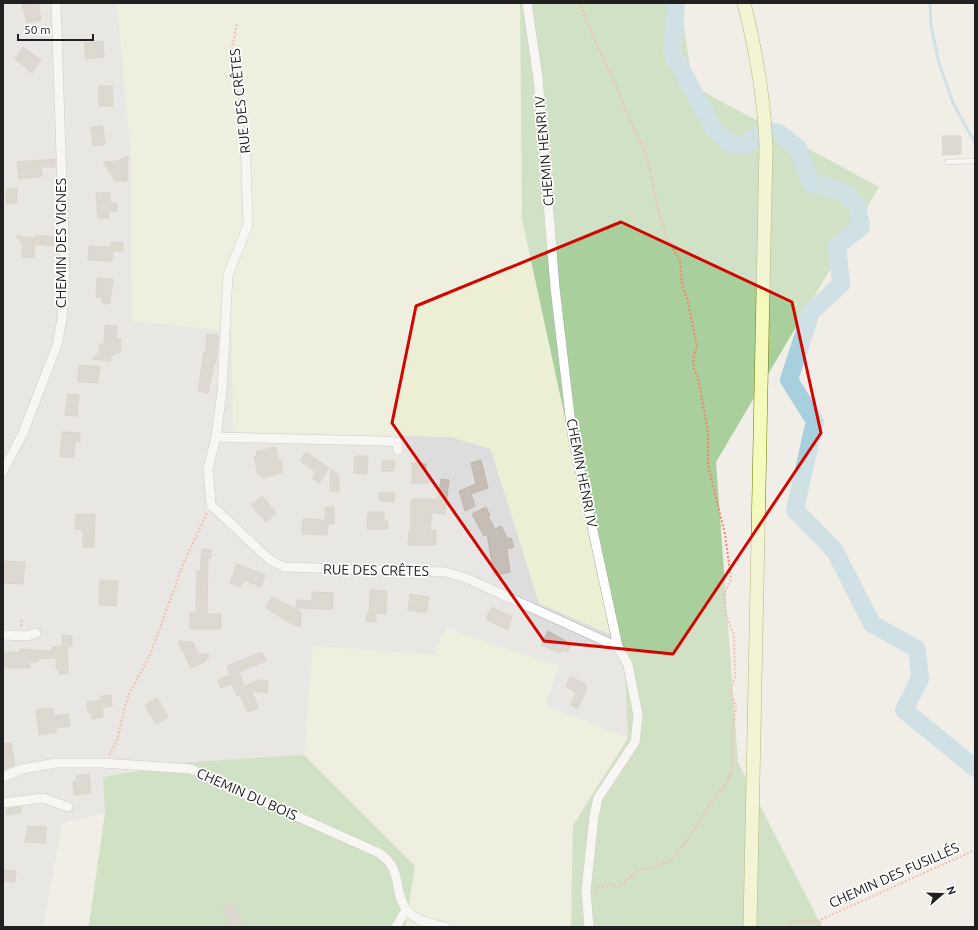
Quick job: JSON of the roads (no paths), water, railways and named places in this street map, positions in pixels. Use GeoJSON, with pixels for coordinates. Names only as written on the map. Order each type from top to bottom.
{"type":"FeatureCollection","features":[{"type":"Feature","properties":{"kind":"main road"},"geometry":{"type":"LineString","coordinates":[[744,3],[758,58],[765,120],[766,145],[754,657],[756,706],[750,927]]}},
{"type":"Feature","properties":{"kind":"main road"},"geometry":{"type":"LineString","coordinates":[[742,927],[748,708],[754,657]]}},
{"type":"Feature","properties":{"kind":"street","name":"CHEMIN DES VIGNES"},"geometry":{"type":"LineString","coordinates":[[3,471],[23,433],[54,353],[62,319],[65,276],[56,3]]}},
{"type":"Feature","properties":{"kind":"street","name":"CHEMIN HENRI IV"},"geometry":{"type":"LineString","coordinates":[[527,3],[538,78],[555,288],[572,434],[618,647],[628,665],[638,715],[636,742],[598,798],[594,816],[586,891],[589,927]]}},
{"type":"Feature","properties":{"kind":"street","name":"RUE DES CRÊTES"},"geometry":{"type":"LineString","coordinates":[[245,137],[248,225],[228,275],[222,391],[216,438],[208,469],[211,505],[270,560],[284,567],[445,572],[466,578],[618,647]]}},
{"type":"Feature","properties":{"kind":"street"},"geometry":{"type":"LineString","coordinates":[[216,438],[385,441],[397,442],[398,450]]}},
{"type":"Feature","properties":{"kind":"street"},"geometry":{"type":"LineString","coordinates":[[3,635],[28,636],[36,633]]}},
{"type":"Feature","properties":{"kind":"street","name":"CHEMIN DU BOIS"},"geometry":{"type":"LineString","coordinates":[[3,777],[22,768],[56,763],[103,763],[190,769],[379,853],[388,859],[395,870],[406,910]]}},
{"type":"Feature","properties":{"kind":"street"},"geometry":{"type":"LineString","coordinates":[[3,803],[43,798],[68,807]]}},
{"type":"Feature","properties":{"kind":"street"},"geometry":{"type":"LineString","coordinates":[[396,927],[406,910],[414,917],[445,927]]}},
{"type":"Feature","properties":{"kind":"lane"},"geometry":{"type":"LineString","coordinates":[[947,162],[975,161]]}},
{"type":"Feature","properties":{"kind":"waterway"},"geometry":{"type":"LineString","coordinates":[[676,3],[672,53],[714,129],[730,144],[746,144],[763,131],[779,133],[798,148],[811,183],[844,192],[857,205],[861,227],[837,246],[841,284],[811,312],[789,380],[815,421],[795,510],[835,551],[872,624],[917,649],[920,679],[904,710],[975,768]]}},
{"type":"Feature","properties":{"kind":"waterway"},"geometry":{"type":"LineString","coordinates":[[930,3],[931,26],[939,63],[953,103],[975,143]]}}]}
